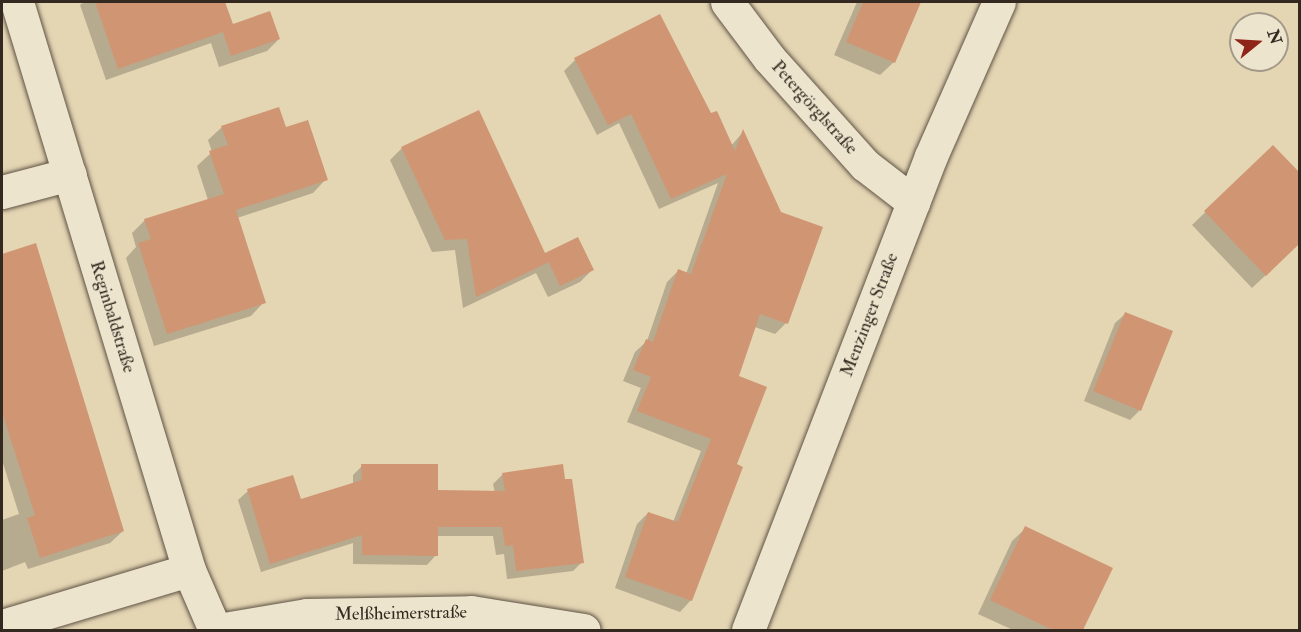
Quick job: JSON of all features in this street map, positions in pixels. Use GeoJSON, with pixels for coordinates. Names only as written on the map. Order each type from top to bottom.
{"type":"FeatureCollection","features":[{"type":"Feature","properties":{"kind":"street","name":"Reginbaldstraße"},"geometry":{"type":"LineString","coordinates":[[17,2],[189,570],[217,630]]}},
{"type":"Feature","properties":{"kind":"street","name":"Petergörglstraße"},"geometry":{"type":"LineString","coordinates":[[727,2],[769,58],[865,165],[914,202]]}},
{"type":"Feature","properties":{"kind":"street","name":"Menzinger Straße"},"geometry":{"type":"LineString","coordinates":[[748,630],[914,202],[999,2]]}},
{"type":"Feature","properties":{"kind":"street"},"geometry":{"type":"LineString","coordinates":[[2,192],[70,174]]}},
{"type":"Feature","properties":{"kind":"street"},"geometry":{"type":"LineString","coordinates":[[2,626],[189,570]]}},
{"type":"Feature","properties":{"kind":"street","name":"Melßheimerstraße"},"geometry":{"type":"LineString","coordinates":[[217,630],[307,615],[471,612],[584,630]]}},
{"type":"Feature","properties":{"kind":"building"},"geometry":{"type":"Polygon","coordinates":[[[95,2],[225,2],[233,24],[270,11],[280,39],[231,56],[223,32],[118,69],[95,2]]]}},
{"type":"Feature","properties":{"kind":"building"},"geometry":{"type":"Polygon","coordinates":[[[863,2],[921,2],[895,63],[846,42],[863,2]]]}},
{"type":"Feature","properties":{"kind":"building"},"geometry":{"type":"Polygon","coordinates":[[[660,14],[711,113],[717,111],[735,151],[743,129],[781,212],[823,227],[788,324],[760,314],[739,376],[767,387],[737,464],[743,467],[692,601],[625,577],[648,512],[678,522],[711,439],[637,411],[651,377],[633,370],[646,339],[653,342],[678,269],[691,274],[727,174],[671,199],[631,114],[608,125],[574,58],[660,14]]]}},
{"type":"Feature","properties":{"kind":"building"},"geometry":{"type":"Polygon","coordinates":[[[279,107],[286,127],[308,120],[328,180],[236,210],[266,303],[167,334],[138,243],[151,239],[144,219],[224,194],[209,151],[228,145],[221,126],[279,107]]]}},
{"type":"Feature","properties":{"kind":"building"},"geometry":{"type":"Polygon","coordinates":[[[479,110],[545,253],[578,237],[594,270],[560,286],[549,262],[476,297],[467,239],[445,240],[401,147],[479,110]]]}},
{"type":"Feature","properties":{"kind":"building"},"geometry":{"type":"Polygon","coordinates":[[[1273,145],[1299,172],[1299,244],[1266,276],[1204,211],[1273,145]]]}},
{"type":"Feature","properties":{"kind":"building"},"geometry":{"type":"Polygon","coordinates":[[[36,243],[124,531],[40,558],[27,518],[35,515],[2,412],[2,254],[36,243]]]}},
{"type":"Feature","properties":{"kind":"building"},"geometry":{"type":"Polygon","coordinates":[[[1125,312],[1173,331],[1141,411],[1093,391],[1125,312]]]}},
{"type":"Feature","properties":{"kind":"building"},"geometry":{"type":"Polygon","coordinates":[[[361,464],[438,464],[438,490],[505,491],[502,473],[563,464],[565,479],[572,479],[584,563],[516,571],[513,545],[505,546],[502,527],[438,527],[438,556],[362,555],[362,535],[270,564],[247,489],[293,475],[301,499],[362,480],[361,464]]]}},
{"type":"Feature","properties":{"kind":"building"},"geometry":{"type":"Polygon","coordinates":[[[1025,526],[1113,568],[1083,630],[1053,630],[990,600],[1025,526]]]}}]}
